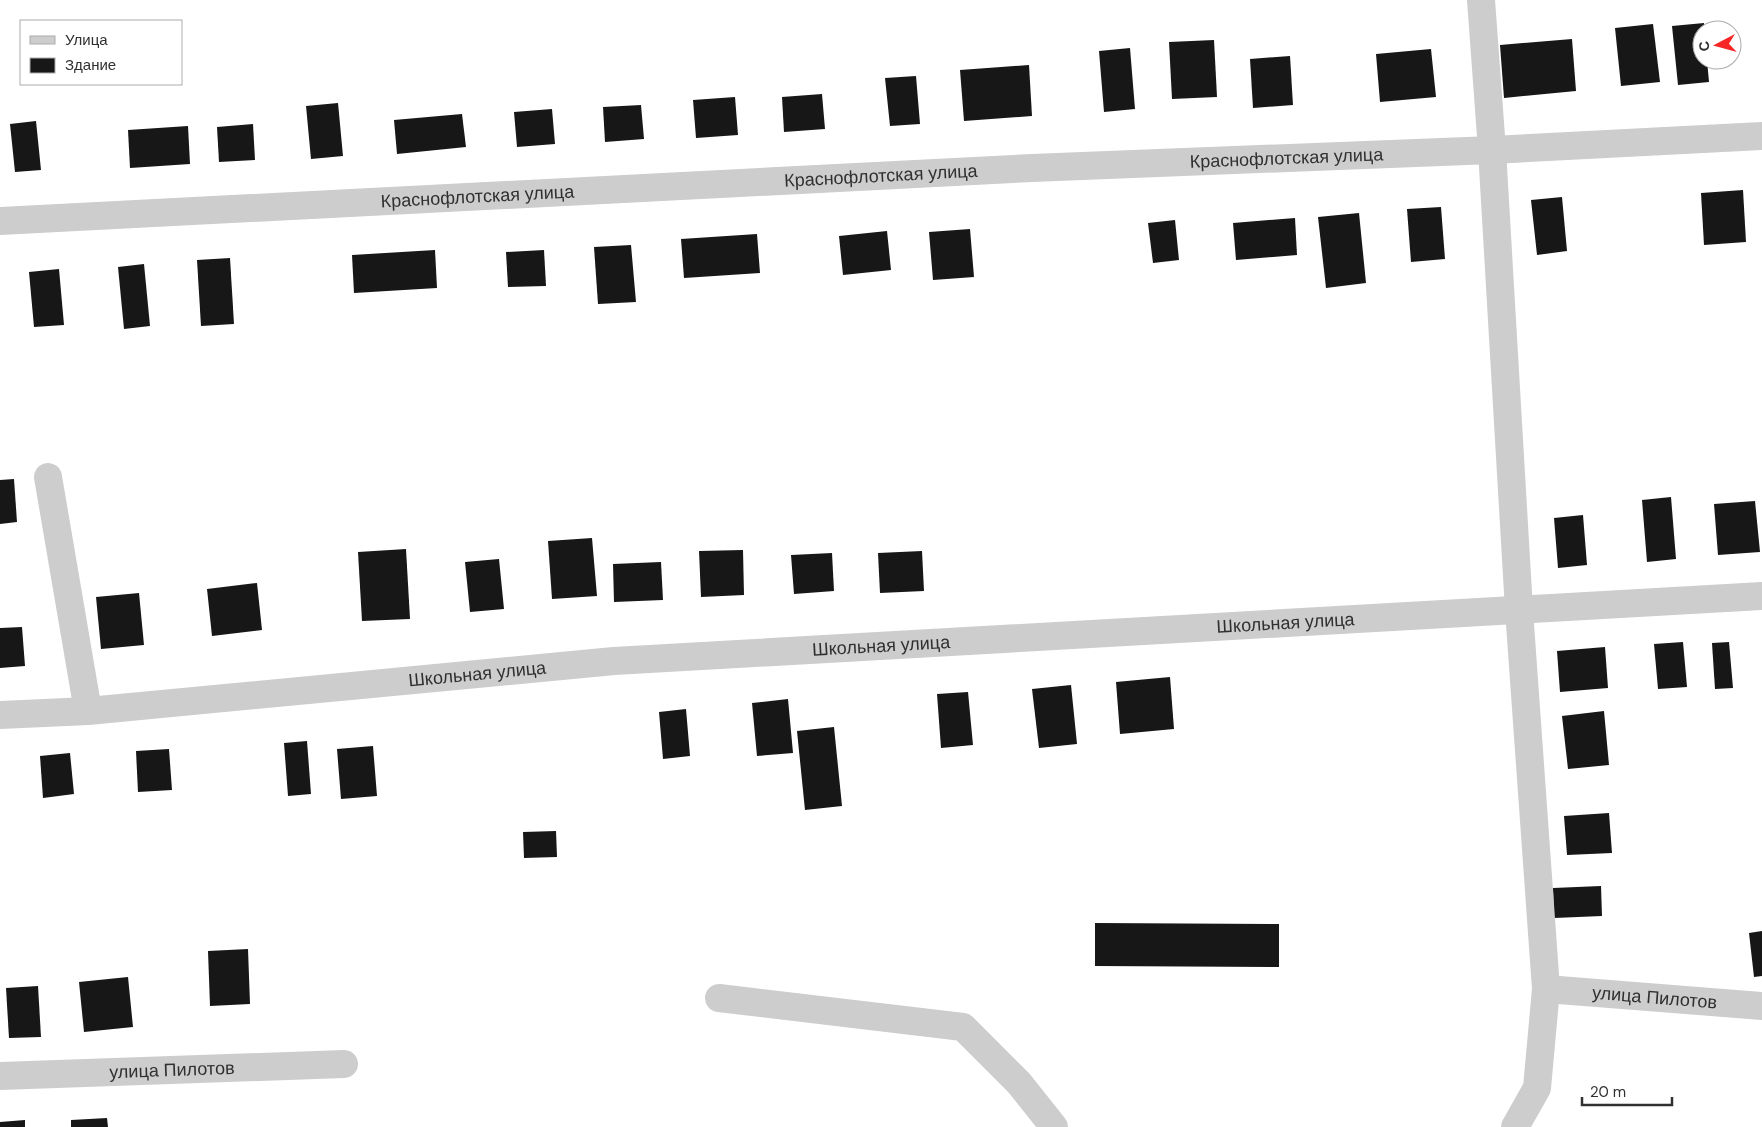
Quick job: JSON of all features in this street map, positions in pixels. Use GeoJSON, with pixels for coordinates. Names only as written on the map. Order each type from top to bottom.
{"type":"FeatureCollection","features":[{"type":"Feature","properties":{"kind":"street"},"geometry":{"type":"LineString","coordinates":[[1481,0],[1492,150],[1519,610],[1546,988],[1537,1088],[1515,1127]]}},
{"type":"Feature","properties":{"kind":"street","name":"Краснофлотская улица"},"geometry":{"type":"LineString","coordinates":[[0,221],[1032,168],[1492,150],[1762,136]]}},
{"type":"Feature","properties":{"kind":"street"},"geometry":{"type":"LineString","coordinates":[[48,477],[88,711]]}},
{"type":"Feature","properties":{"kind":"street","name":"Школьная улица"},"geometry":{"type":"LineString","coordinates":[[0,715],[88,711],[614,661],[1762,596]]}},
{"type":"Feature","properties":{"kind":"street","name":"улица Пилотов"},"geometry":{"type":"LineString","coordinates":[[1546,988],[1762,1006]]}},
{"type":"Feature","properties":{"kind":"street"},"geometry":{"type":"LineString","coordinates":[[719,998],[963,1027],[1019,1084],[1054,1127]]}},
{"type":"Feature","properties":{"kind":"street","name":"улица Пилотов"},"geometry":{"type":"LineString","coordinates":[[0,1076],[344,1064]]}},
{"type":"Feature","properties":{"kind":"building"},"geometry":{"type":"Polygon","coordinates":[[[1653,24],[1660,82],[1621,86],[1615,28],[1653,24]]]}},
{"type":"Feature","properties":{"kind":"building"},"geometry":{"type":"Polygon","coordinates":[[[1692,24],[1692,70],[1708,70],[1709,82],[1678,85],[1672,26],[1692,24]]]}},
{"type":"Feature","properties":{"kind":"building"},"geometry":{"type":"Polygon","coordinates":[[[1572,39],[1576,91],[1504,98],[1500,45],[1572,39]]]}},
{"type":"Feature","properties":{"kind":"building"},"geometry":{"type":"Polygon","coordinates":[[[1214,40],[1217,97],[1172,99],[1169,42],[1214,40]]]}},
{"type":"Feature","properties":{"kind":"building"},"geometry":{"type":"Polygon","coordinates":[[[1130,48],[1135,109],[1104,112],[1099,51],[1130,48]]]}},
{"type":"Feature","properties":{"kind":"building"},"geometry":{"type":"Polygon","coordinates":[[[1431,49],[1436,97],[1380,102],[1376,54],[1431,49]]]}},
{"type":"Feature","properties":{"kind":"building"},"geometry":{"type":"Polygon","coordinates":[[[1290,56],[1293,105],[1253,108],[1250,59],[1290,56]]]}},
{"type":"Feature","properties":{"kind":"building"},"geometry":{"type":"Polygon","coordinates":[[[1029,65],[1032,116],[964,121],[960,70],[1029,65]]]}},
{"type":"Feature","properties":{"kind":"building"},"geometry":{"type":"Polygon","coordinates":[[[916,76],[920,124],[890,126],[885,78],[916,76]]]}},
{"type":"Feature","properties":{"kind":"building"},"geometry":{"type":"Polygon","coordinates":[[[822,94],[825,129],[784,132],[782,97],[822,94]]]}},
{"type":"Feature","properties":{"kind":"building"},"geometry":{"type":"Polygon","coordinates":[[[735,97],[738,135],[696,138],[693,100],[735,97]]]}},
{"type":"Feature","properties":{"kind":"building"},"geometry":{"type":"Polygon","coordinates":[[[338,103],[343,156],[311,159],[306,106],[338,103]]]}},
{"type":"Feature","properties":{"kind":"building"},"geometry":{"type":"Polygon","coordinates":[[[641,105],[644,139],[605,142],[603,107],[641,105]]]}},
{"type":"Feature","properties":{"kind":"building"},"geometry":{"type":"Polygon","coordinates":[[[552,109],[555,144],[517,147],[514,112],[552,109]]]}},
{"type":"Feature","properties":{"kind":"building"},"geometry":{"type":"Polygon","coordinates":[[[462,114],[466,147],[397,154],[394,120],[462,114]]]}},
{"type":"Feature","properties":{"kind":"building"},"geometry":{"type":"Polygon","coordinates":[[[36,121],[41,170],[15,172],[10,124],[36,121]]]}},
{"type":"Feature","properties":{"kind":"building"},"geometry":{"type":"Polygon","coordinates":[[[253,124],[255,160],[219,162],[217,127],[253,124]]]}},
{"type":"Feature","properties":{"kind":"building"},"geometry":{"type":"Polygon","coordinates":[[[188,126],[190,164],[130,168],[128,130],[188,126]]]}},
{"type":"Feature","properties":{"kind":"building"},"geometry":{"type":"Polygon","coordinates":[[[1743,190],[1746,242],[1704,245],[1701,193],[1743,190]]]}},
{"type":"Feature","properties":{"kind":"building"},"geometry":{"type":"Polygon","coordinates":[[[1562,197],[1567,251],[1537,255],[1531,200],[1562,197]]]}},
{"type":"Feature","properties":{"kind":"building"},"geometry":{"type":"Polygon","coordinates":[[[1441,207],[1445,259],[1411,262],[1407,209],[1441,207]]]}},
{"type":"Feature","properties":{"kind":"building"},"geometry":{"type":"Polygon","coordinates":[[[1359,213],[1366,283],[1326,288],[1318,217],[1359,213]]]}},
{"type":"Feature","properties":{"kind":"building"},"geometry":{"type":"Polygon","coordinates":[[[1295,218],[1297,255],[1236,260],[1233,223],[1295,218]]]}},
{"type":"Feature","properties":{"kind":"building"},"geometry":{"type":"Polygon","coordinates":[[[1175,220],[1179,260],[1153,263],[1148,223],[1175,220]]]}},
{"type":"Feature","properties":{"kind":"building"},"geometry":{"type":"Polygon","coordinates":[[[970,229],[974,277],[933,280],[929,232],[970,229]]]}},
{"type":"Feature","properties":{"kind":"building"},"geometry":{"type":"Polygon","coordinates":[[[887,231],[891,270],[843,275],[839,236],[887,231]]]}},
{"type":"Feature","properties":{"kind":"building"},"geometry":{"type":"Polygon","coordinates":[[[757,234],[760,273],[684,278],[681,239],[757,234]]]}},
{"type":"Feature","properties":{"kind":"building"},"geometry":{"type":"Polygon","coordinates":[[[631,245],[636,302],[598,304],[594,247],[631,245]]]}},
{"type":"Feature","properties":{"kind":"building"},"geometry":{"type":"Polygon","coordinates":[[[435,250],[437,288],[354,293],[352,255],[435,250]]]}},
{"type":"Feature","properties":{"kind":"building"},"geometry":{"type":"Polygon","coordinates":[[[544,250],[546,286],[508,287],[506,252],[544,250]]]}},
{"type":"Feature","properties":{"kind":"building"},"geometry":{"type":"Polygon","coordinates":[[[230,258],[234,324],[201,326],[197,260],[230,258]]]}},
{"type":"Feature","properties":{"kind":"building"},"geometry":{"type":"Polygon","coordinates":[[[144,264],[150,326],[124,329],[118,267],[144,264]]]}},
{"type":"Feature","properties":{"kind":"building"},"geometry":{"type":"Polygon","coordinates":[[[59,269],[64,325],[34,327],[29,272],[59,269]]]}},
{"type":"Feature","properties":{"kind":"building"},"geometry":{"type":"Polygon","coordinates":[[[14,479],[17,522],[0,524],[0,480],[14,479]]]}},
{"type":"Feature","properties":{"kind":"building"},"geometry":{"type":"Polygon","coordinates":[[[1671,497],[1676,559],[1647,562],[1642,500],[1671,497]]]}},
{"type":"Feature","properties":{"kind":"building"},"geometry":{"type":"Polygon","coordinates":[[[1755,501],[1760,552],[1718,555],[1714,504],[1755,501]]]}},
{"type":"Feature","properties":{"kind":"building"},"geometry":{"type":"Polygon","coordinates":[[[1583,515],[1587,565],[1558,568],[1554,518],[1583,515]]]}},
{"type":"Feature","properties":{"kind":"building"},"geometry":{"type":"Polygon","coordinates":[[[592,538],[597,596],[552,599],[548,541],[592,538]]]}},
{"type":"Feature","properties":{"kind":"building"},"geometry":{"type":"Polygon","coordinates":[[[406,549],[410,619],[362,621],[358,552],[406,549]]]}},
{"type":"Feature","properties":{"kind":"building"},"geometry":{"type":"Polygon","coordinates":[[[743,550],[744,595],[701,597],[699,551],[743,550]]]}},
{"type":"Feature","properties":{"kind":"building"},"geometry":{"type":"Polygon","coordinates":[[[922,551],[924,591],[880,593],[878,553],[922,551]]]}},
{"type":"Feature","properties":{"kind":"building"},"geometry":{"type":"Polygon","coordinates":[[[832,553],[834,591],[794,594],[791,555],[832,553]]]}},
{"type":"Feature","properties":{"kind":"building"},"geometry":{"type":"Polygon","coordinates":[[[499,559],[504,609],[470,612],[465,562],[499,559]]]}},
{"type":"Feature","properties":{"kind":"building"},"geometry":{"type":"Polygon","coordinates":[[[661,562],[663,600],[614,602],[613,564],[661,562]]]}},
{"type":"Feature","properties":{"kind":"building"},"geometry":{"type":"Polygon","coordinates":[[[257,583],[262,630],[212,636],[207,589],[257,583]]]}},
{"type":"Feature","properties":{"kind":"building"},"geometry":{"type":"Polygon","coordinates":[[[139,593],[144,645],[101,649],[96,597],[139,593]]]}},
{"type":"Feature","properties":{"kind":"building"},"geometry":{"type":"Polygon","coordinates":[[[22,627],[25,666],[0,668],[0,628],[22,627]]]}},
{"type":"Feature","properties":{"kind":"building"},"geometry":{"type":"Polygon","coordinates":[[[1683,642],[1687,687],[1658,689],[1654,644],[1683,642]]]}},
{"type":"Feature","properties":{"kind":"building"},"geometry":{"type":"Polygon","coordinates":[[[1729,642],[1733,688],[1715,689],[1712,643],[1729,642]]]}},
{"type":"Feature","properties":{"kind":"building"},"geometry":{"type":"Polygon","coordinates":[[[1605,647],[1608,688],[1560,692],[1557,651],[1605,647]]]}},
{"type":"Feature","properties":{"kind":"building"},"geometry":{"type":"Polygon","coordinates":[[[1170,677],[1174,729],[1120,734],[1116,682],[1170,677]]]}},
{"type":"Feature","properties":{"kind":"building"},"geometry":{"type":"Polygon","coordinates":[[[1071,685],[1077,744],[1039,748],[1032,689],[1071,685]]]}},
{"type":"Feature","properties":{"kind":"building"},"geometry":{"type":"Polygon","coordinates":[[[968,692],[973,745],[941,748],[937,694],[968,692]]]}},
{"type":"Feature","properties":{"kind":"building"},"geometry":{"type":"Polygon","coordinates":[[[788,699],[793,753],[757,756],[752,703],[788,699]]]}},
{"type":"Feature","properties":{"kind":"building"},"geometry":{"type":"Polygon","coordinates":[[[686,709],[690,756],[663,759],[659,712],[686,709]]]}},
{"type":"Feature","properties":{"kind":"building"},"geometry":{"type":"Polygon","coordinates":[[[1604,711],[1609,765],[1568,769],[1562,716],[1604,711]]]}},
{"type":"Feature","properties":{"kind":"building"},"geometry":{"type":"Polygon","coordinates":[[[834,727],[842,806],[805,810],[797,731],[834,727]]]}},
{"type":"Feature","properties":{"kind":"building"},"geometry":{"type":"Polygon","coordinates":[[[307,741],[311,794],[288,796],[284,743],[307,741]]]}},
{"type":"Feature","properties":{"kind":"building"},"geometry":{"type":"Polygon","coordinates":[[[373,746],[377,796],[341,799],[337,749],[373,746]]]}},
{"type":"Feature","properties":{"kind":"building"},"geometry":{"type":"Polygon","coordinates":[[[169,749],[172,790],[138,792],[136,751],[169,749]]]}},
{"type":"Feature","properties":{"kind":"building"},"geometry":{"type":"Polygon","coordinates":[[[70,753],[74,794],[43,798],[40,756],[70,753]]]}},
{"type":"Feature","properties":{"kind":"building"},"geometry":{"type":"Polygon","coordinates":[[[1609,813],[1612,853],[1567,855],[1564,816],[1609,813]]]}},
{"type":"Feature","properties":{"kind":"building"},"geometry":{"type":"Polygon","coordinates":[[[556,831],[557,857],[524,858],[523,832],[556,831]]]}},
{"type":"Feature","properties":{"kind":"building"},"geometry":{"type":"Polygon","coordinates":[[[1601,886],[1602,916],[1554,918],[1553,888],[1601,886]]]}},
{"type":"Feature","properties":{"kind":"building"},"geometry":{"type":"Polygon","coordinates":[[[1095,923],[1279,924],[1279,967],[1095,966],[1095,923]]]}},
{"type":"Feature","properties":{"kind":"building"},"geometry":{"type":"Polygon","coordinates":[[[1762,931],[1762,976],[1754,977],[1749,933],[1762,931]]]}},
{"type":"Feature","properties":{"kind":"building"},"geometry":{"type":"Polygon","coordinates":[[[248,949],[250,1004],[210,1006],[208,951],[248,949]]]}},
{"type":"Feature","properties":{"kind":"building"},"geometry":{"type":"Polygon","coordinates":[[[128,977],[133,1027],[84,1032],[79,982],[128,977]]]}},
{"type":"Feature","properties":{"kind":"building"},"geometry":{"type":"Polygon","coordinates":[[[38,986],[41,1037],[9,1038],[6,988],[38,986]]]}},
{"type":"Feature","properties":{"kind":"building"},"geometry":{"type":"Polygon","coordinates":[[[107,1118],[108,1127],[71,1127],[71,1120],[107,1118]]]}},
{"type":"Feature","properties":{"kind":"building"},"geometry":{"type":"Polygon","coordinates":[[[25,1120],[25,1127],[0,1127],[0,1122],[25,1120]]]}}]}
